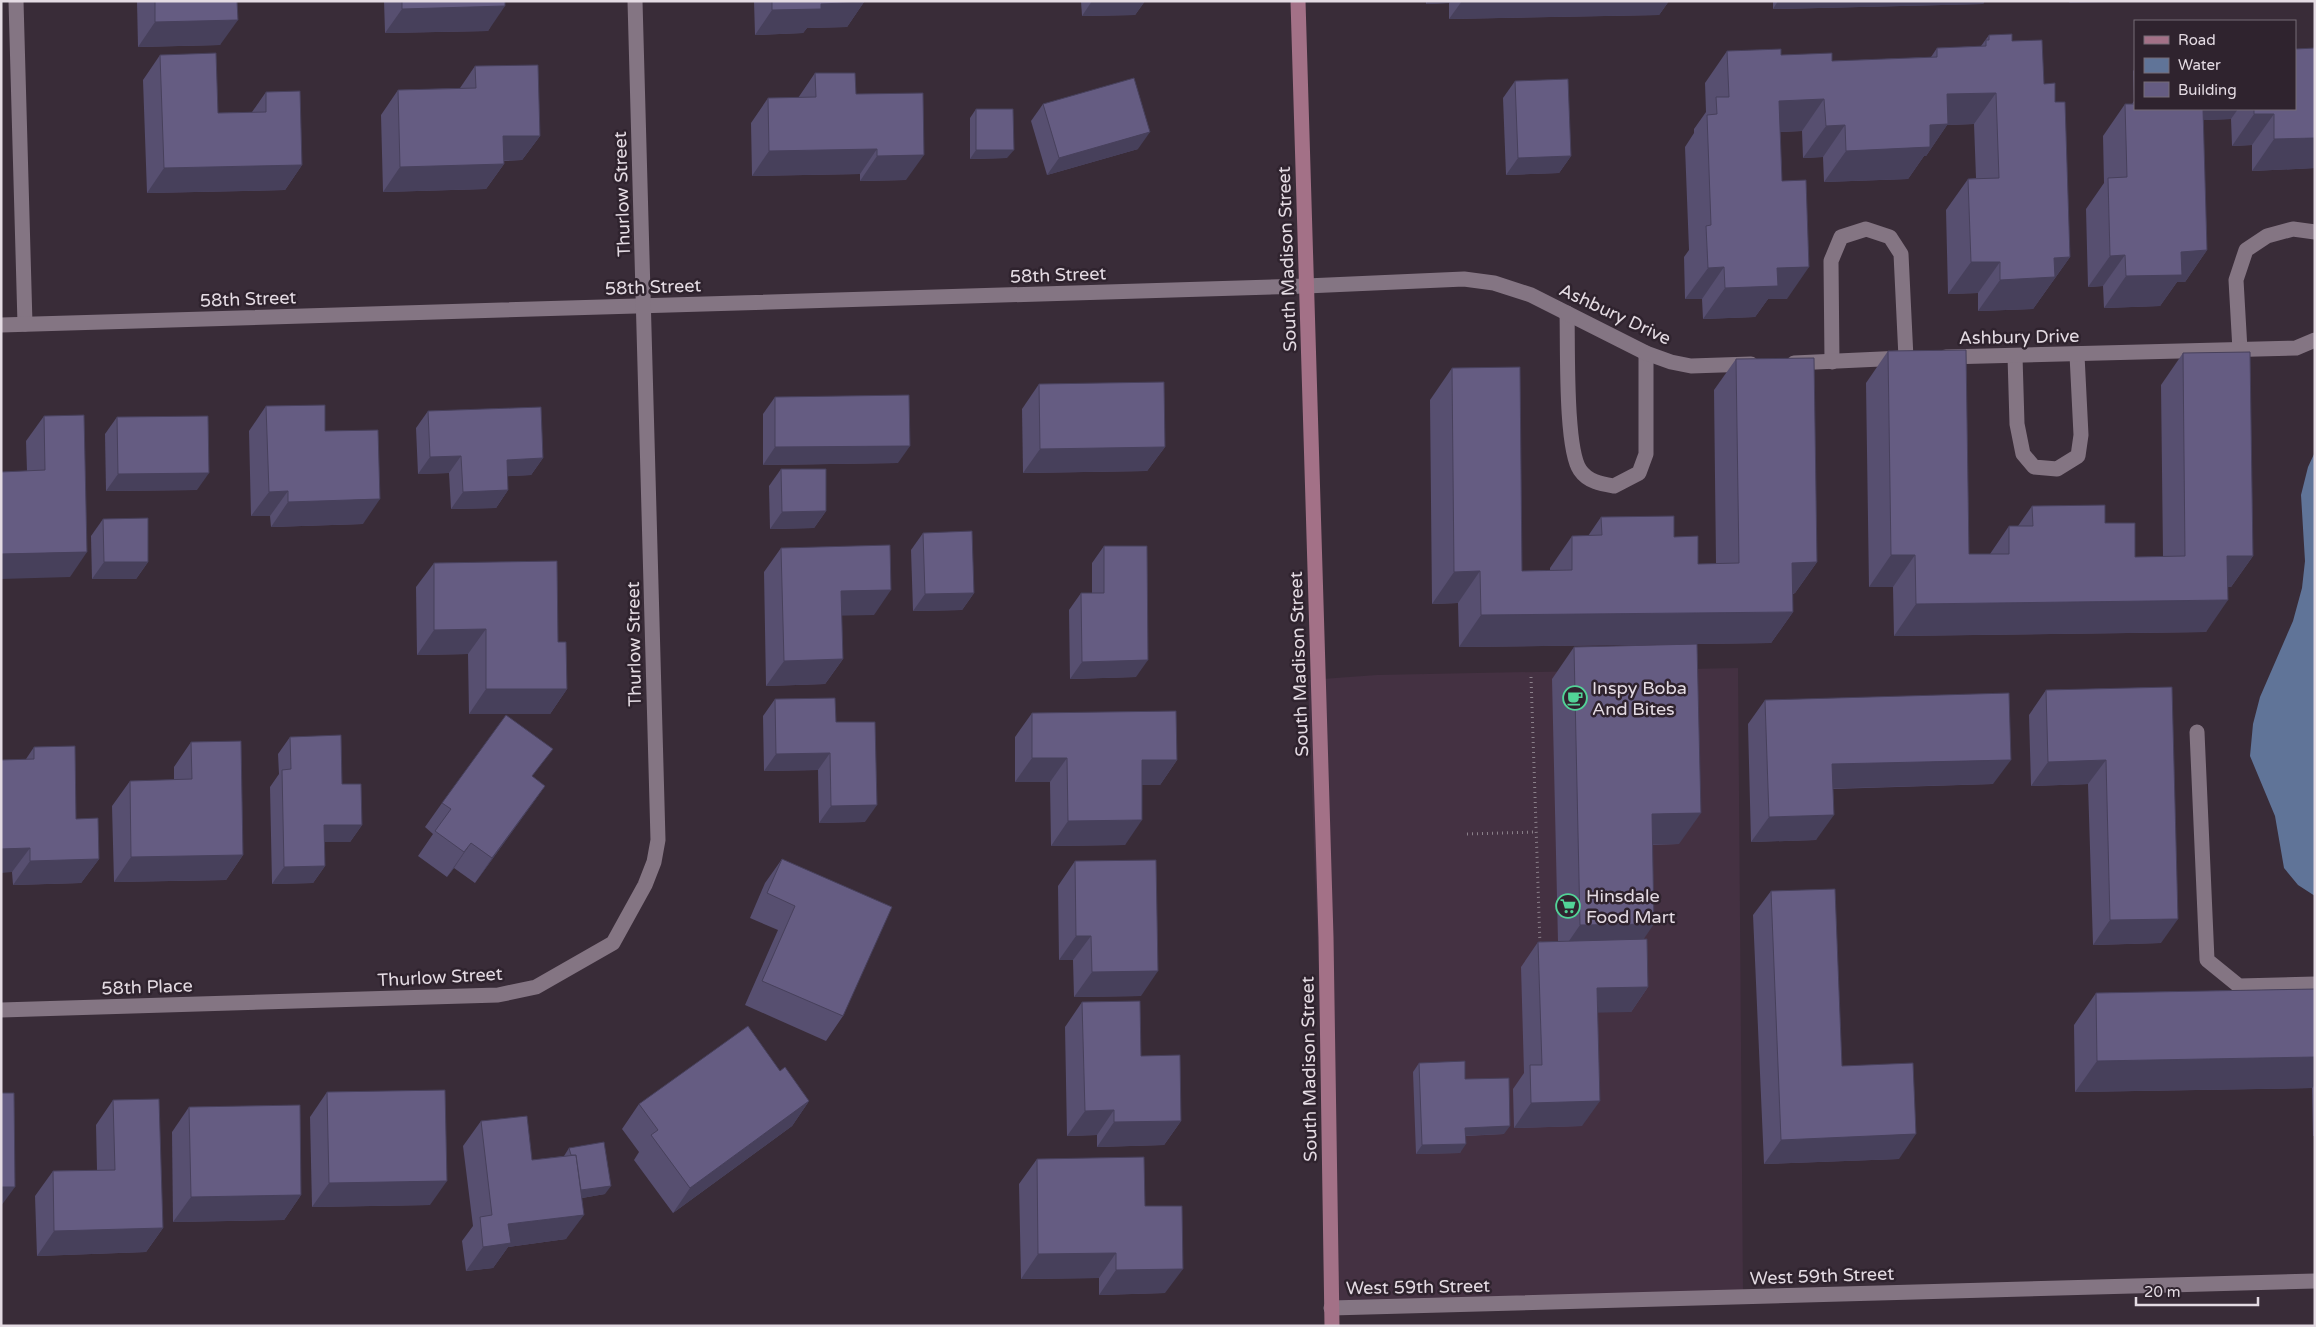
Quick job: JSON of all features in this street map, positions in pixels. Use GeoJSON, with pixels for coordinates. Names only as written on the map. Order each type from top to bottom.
{"type":"FeatureCollection","features":[{"type":"Feature","properties":{"kind":"street"},"geometry":{"type":"LineString","coordinates":[[16,1],[25,324]]}},
{"type":"Feature","properties":{"kind":"street","name":"Thurlow Street"},"geometry":{"type":"LineString","coordinates":[[293,1001],[498,995],[536,987],[613,943],[645,885],[654,862],[658,840],[636,1]]}},
{"type":"Feature","properties":{"kind":"street","name":"South Madison Street"},"geometry":{"type":"LineString","coordinates":[[1298,1],[1326,947],[1332,1326]]}},
{"type":"Feature","properties":{"kind":"street"},"geometry":{"type":"LineString","coordinates":[[1832,362],[1831,261],[1841,237],[1866,228],[1890,237],[1902,254],[1906,358]]}},
{"type":"Feature","properties":{"kind":"street"},"geometry":{"type":"LineString","coordinates":[[2240,350],[2236,280],[2246,250],[2267,236],[2293,228],[2315,232]]}},
{"type":"Feature","properties":{"kind":"street","name":"Ashbury Drive"},"geometry":{"type":"LineString","coordinates":[[1306,286],[1464,279],[1494,283],[1531,295],[1646,353],[1691,366],[1906,358],[2296,348],[2315,340]]}},
{"type":"Feature","properties":{"kind":"street","name":"58th Street"},"geometry":{"type":"LineString","coordinates":[[1,325],[1306,286]]}},
{"type":"Feature","properties":{"kind":"street"},"geometry":{"type":"LineString","coordinates":[[1566,313],[1571,437],[1580,470],[1593,482],[1614,486],[1639,473],[1646,454],[1646,353]]}},
{"type":"Feature","properties":{"kind":"street"},"geometry":{"type":"LineString","coordinates":[[2015,356],[2017,424],[2023,454],[2034,467],[2057,469],[2078,456],[2081,434],[2077,355]]}},
{"type":"Feature","properties":{"kind":"street"},"geometry":{"type":"LineString","coordinates":[[2196,732],[2207,960],[2239,986],[2315,984]]}},
{"type":"Feature","properties":{"kind":"street","name":"58th Place"},"geometry":{"type":"LineString","coordinates":[[1,1010],[293,1001]]}},
{"type":"Feature","properties":{"kind":"street","name":"West 59th Street"},"geometry":{"type":"LineString","coordinates":[[1331,1308],[2315,1281]]}},
{"type":"Feature","properties":{"kind":"path"},"geometry":{"type":"LineString","coordinates":[[1531,677],[1540,946]]}},
{"type":"Feature","properties":{"kind":"path"},"geometry":{"type":"LineString","coordinates":[[1467,834],[1536,832]]}},
{"type":"Feature","properties":{"kind":"shaded area"},"geometry":{"type":"Polygon","coordinates":[[[1738,668],[1743,1297],[1331,1308],[1308,680],[1377,675],[1738,668]]]}},
{"type":"Feature","properties":{"kind":"water"},"geometry":{"type":"Polygon","coordinates":[[[2315,452],[2315,896],[2298,885],[2284,868],[2275,816],[2250,756],[2253,724],[2260,697],[2293,621],[2302,588],[2305,561],[2301,495],[2308,467],[2315,452]]]}},
{"type":"Feature","properties":{"kind":"building"},"geometry":{"type":"Polygon","coordinates":[[[155,1],[237,1],[238,20],[155,22],[155,1]]]}},
{"type":"Feature","properties":{"kind":"building"},"geometry":{"type":"Polygon","coordinates":[[[402,1],[505,1],[505,6],[402,9],[402,1]]]}},
{"type":"Feature","properties":{"kind":"building"},"geometry":{"type":"Polygon","coordinates":[[[772,1],[864,2],[821,4],[821,9],[772,10],[772,1]]]}},
{"type":"Feature","properties":{"kind":"building"},"geometry":{"type":"Polygon","coordinates":[[[2012,34],[2012,41],[2042,40],[2044,84],[2055,83],[2055,102],[2065,102],[2070,257],[2054,258],[2055,277],[2000,280],[2000,262],[1971,262],[1968,179],[1999,178],[1996,93],[1947,94],[1948,124],[1930,125],[1930,147],[1846,151],[1845,125],[1826,126],[1824,99],[1779,101],[1782,181],[1806,180],[1809,267],[1777,268],[1778,286],[1725,288],[1724,267],[1708,268],[1706,226],[1711,225],[1707,115],[1717,114],[1716,97],[1729,97],[1727,51],[1781,49],[1781,55],[1832,53],[1832,61],[1937,57],[1937,48],[1986,46],[1986,40],[1989,40],[1989,35],[2012,34]]]}},
{"type":"Feature","properties":{"kind":"building"},"geometry":{"type":"Polygon","coordinates":[[[2315,48],[2315,138],[2274,139],[2274,114],[2254,114],[2254,110],[2296,110],[2296,49],[2315,48]]]}},
{"type":"Feature","properties":{"kind":"building"},"geometry":{"type":"Polygon","coordinates":[[[216,53],[218,113],[266,112],[266,92],[300,91],[302,165],[164,168],[160,55],[216,53]]]}},
{"type":"Feature","properties":{"kind":"building"},"geometry":{"type":"Polygon","coordinates":[[[538,65],[540,136],[503,136],[504,164],[400,167],[398,90],[476,88],[475,66],[538,65]]]}},
{"type":"Feature","properties":{"kind":"building"},"geometry":{"type":"Polygon","coordinates":[[[815,73],[855,73],[856,94],[923,93],[924,155],[877,156],[877,149],[769,151],[768,98],[816,97],[815,73]]]}},
{"type":"Feature","properties":{"kind":"building"},"geometry":{"type":"Polygon","coordinates":[[[1134,78],[1150,132],[1059,158],[1043,104],[1134,78]]]}},
{"type":"Feature","properties":{"kind":"building"},"geometry":{"type":"Polygon","coordinates":[[[1568,79],[1571,156],[1518,158],[1515,81],[1568,79]]]}},
{"type":"Feature","properties":{"kind":"building"},"geometry":{"type":"Polygon","coordinates":[[[2125,104],[2134,104],[2134,110],[2203,110],[2207,250],[2181,252],[2182,275],[2126,276],[2125,255],[2110,256],[2108,178],[2127,177],[2125,104]]]}},
{"type":"Feature","properties":{"kind":"building"},"geometry":{"type":"Polygon","coordinates":[[[976,109],[1013,109],[1014,150],[976,150],[976,109]]]}},
{"type":"Feature","properties":{"kind":"building"},"geometry":{"type":"Polygon","coordinates":[[[1966,350],[1969,554],[2009,554],[2009,526],[2033,526],[2032,506],[2105,505],[2105,523],[2135,523],[2135,557],[2185,556],[2183,353],[2250,352],[2253,556],[2227,556],[2228,600],[1916,604],[1915,555],[1891,555],[1888,351],[1966,350]]]}},
{"type":"Feature","properties":{"kind":"building"},"geometry":{"type":"Polygon","coordinates":[[[1814,358],[1817,562],[1792,563],[1793,612],[1481,615],[1480,571],[1454,572],[1452,368],[1520,367],[1522,571],[1572,570],[1572,536],[1602,535],[1601,517],[1674,516],[1674,537],[1698,536],[1698,564],[1739,563],[1736,359],[1814,358]]]}},
{"type":"Feature","properties":{"kind":"building"},"geometry":{"type":"Polygon","coordinates":[[[1164,382],[1165,447],[1040,449],[1039,384],[1164,382]]]}},
{"type":"Feature","properties":{"kind":"building"},"geometry":{"type":"Polygon","coordinates":[[[909,395],[910,446],[775,447],[775,397],[909,395]]]}},
{"type":"Feature","properties":{"kind":"building"},"geometry":{"type":"Polygon","coordinates":[[[325,405],[325,431],[378,430],[380,499],[288,502],[288,491],[269,492],[266,406],[325,405]]]}},
{"type":"Feature","properties":{"kind":"building"},"geometry":{"type":"Polygon","coordinates":[[[541,407],[543,458],[507,460],[508,490],[463,492],[461,456],[430,457],[428,411],[541,407]]]}},
{"type":"Feature","properties":{"kind":"building"},"geometry":{"type":"Polygon","coordinates":[[[84,415],[87,552],[1,554],[1,472],[45,470],[44,416],[84,415]]]}},
{"type":"Feature","properties":{"kind":"building"},"geometry":{"type":"Polygon","coordinates":[[[208,416],[209,473],[118,474],[117,417],[208,416]]]}},
{"type":"Feature","properties":{"kind":"building"},"geometry":{"type":"Polygon","coordinates":[[[781,469],[826,469],[826,511],[782,512],[781,469]]]}},
{"type":"Feature","properties":{"kind":"building"},"geometry":{"type":"Polygon","coordinates":[[[148,518],[148,562],[104,562],[103,519],[148,518]]]}},
{"type":"Feature","properties":{"kind":"building"},"geometry":{"type":"Polygon","coordinates":[[[972,531],[974,593],[925,594],[923,533],[972,531]]]}},
{"type":"Feature","properties":{"kind":"building"},"geometry":{"type":"Polygon","coordinates":[[[890,545],[891,590],[841,591],[843,659],[784,661],[781,548],[890,545]]]}},
{"type":"Feature","properties":{"kind":"building"},"geometry":{"type":"Polygon","coordinates":[[[1104,546],[1147,546],[1148,660],[1082,662],[1081,593],[1104,593],[1104,546]]]}},
{"type":"Feature","properties":{"kind":"building"},"geometry":{"type":"Polygon","coordinates":[[[557,561],[558,642],[566,642],[567,689],[486,689],[486,629],[434,630],[434,563],[557,561]]]}},
{"type":"Feature","properties":{"kind":"building"},"geometry":{"type":"Polygon","coordinates":[[[1697,644],[1701,813],[1652,814],[1654,924],[1580,925],[1574,647],[1697,644]]]}},
{"type":"Feature","properties":{"kind":"building"},"geometry":{"type":"Polygon","coordinates":[[[2172,687],[2178,919],[2110,920],[2106,760],[2048,762],[2046,690],[2172,687]]]}},
{"type":"Feature","properties":{"kind":"building"},"geometry":{"type":"Polygon","coordinates":[[[2009,693],[2011,760],[1832,764],[1834,815],[1769,817],[1765,700],[2009,693]]]}},
{"type":"Feature","properties":{"kind":"building"},"geometry":{"type":"Polygon","coordinates":[[[835,698],[836,722],[875,722],[877,805],[831,806],[830,753],[776,754],[775,699],[835,698]]]}},
{"type":"Feature","properties":{"kind":"building"},"geometry":{"type":"Polygon","coordinates":[[[1176,711],[1177,760],[1142,760],[1142,820],[1068,821],[1067,758],[1032,758],[1032,713],[1176,711]]]}},
{"type":"Feature","properties":{"kind":"building"},"geometry":{"type":"Polygon","coordinates":[[[506,715],[553,749],[532,776],[545,786],[492,858],[471,843],[464,852],[435,831],[451,809],[442,803],[506,715]]]}},
{"type":"Feature","properties":{"kind":"building"},"geometry":{"type":"Polygon","coordinates":[[[341,735],[342,784],[361,784],[362,825],[324,825],[325,866],[284,867],[282,770],[291,769],[290,737],[341,735]]]}},
{"type":"Feature","properties":{"kind":"building"},"geometry":{"type":"Polygon","coordinates":[[[241,741],[243,855],[131,857],[130,781],[192,779],[191,742],[241,741]]]}},
{"type":"Feature","properties":{"kind":"building"},"geometry":{"type":"Polygon","coordinates":[[[75,746],[76,819],[98,818],[99,859],[30,861],[30,848],[1,849],[1,760],[34,759],[34,747],[75,746]]]}},
{"type":"Feature","properties":{"kind":"building"},"geometry":{"type":"Polygon","coordinates":[[[782,859],[892,907],[843,1016],[762,981],[795,906],[767,893],[782,859]]]}},
{"type":"Feature","properties":{"kind":"building"},"geometry":{"type":"Polygon","coordinates":[[[1156,860],[1158,971],[1092,972],[1091,936],[1076,936],[1075,861],[1156,860]]]}},
{"type":"Feature","properties":{"kind":"building"},"geometry":{"type":"Polygon","coordinates":[[[1835,889],[1842,1066],[1913,1063],[1916,1134],[1781,1140],[1771,891],[1835,889]]]}},
{"type":"Feature","properties":{"kind":"building"},"geometry":{"type":"Polygon","coordinates":[[[1647,939],[1648,987],[1597,988],[1600,1101],[1531,1103],[1530,1065],[1542,1065],[1538,942],[1647,939]]]}},
{"type":"Feature","properties":{"kind":"building"},"geometry":{"type":"Polygon","coordinates":[[[2315,989],[2315,1057],[2097,1061],[2096,993],[2315,989]]]}},
{"type":"Feature","properties":{"kind":"building"},"geometry":{"type":"Polygon","coordinates":[[[1140,1001],[1141,1056],[1180,1055],[1181,1121],[1114,1122],[1114,1110],[1085,1111],[1082,1002],[1140,1001]]]}},
{"type":"Feature","properties":{"kind":"building"},"geometry":{"type":"Polygon","coordinates":[[[748,1026],[780,1071],[785,1067],[809,1101],[690,1188],[651,1135],[658,1130],[639,1104],[748,1026]]]}},
{"type":"Feature","properties":{"kind":"building"},"geometry":{"type":"Polygon","coordinates":[[[1465,1061],[1465,1079],[1509,1078],[1510,1126],[1465,1128],[1466,1144],[1422,1145],[1419,1063],[1465,1061]]]}},
{"type":"Feature","properties":{"kind":"building"},"geometry":{"type":"Polygon","coordinates":[[[445,1090],[447,1181],[329,1183],[327,1092],[445,1090]]]}},
{"type":"Feature","properties":{"kind":"building"},"geometry":{"type":"Polygon","coordinates":[[[1,1093],[14,1093],[15,1187],[1,1187],[1,1093]]]}},
{"type":"Feature","properties":{"kind":"building"},"geometry":{"type":"Polygon","coordinates":[[[159,1099],[163,1228],[54,1231],[53,1171],[115,1170],[113,1100],[159,1099]]]}},
{"type":"Feature","properties":{"kind":"building"},"geometry":{"type":"Polygon","coordinates":[[[300,1105],[301,1195],[191,1197],[189,1107],[300,1105]]]}},
{"type":"Feature","properties":{"kind":"building"},"geometry":{"type":"Polygon","coordinates":[[[527,1116],[532,1160],[576,1155],[584,1215],[508,1224],[511,1243],[483,1247],[480,1217],[492,1215],[481,1121],[527,1116]]]}},
{"type":"Feature","properties":{"kind":"building"},"geometry":{"type":"Polygon","coordinates":[[[604,1142],[611,1186],[581,1190],[576,1155],[571,1155],[569,1148],[604,1142]]]}},
{"type":"Feature","properties":{"kind":"building"},"geometry":{"type":"Polygon","coordinates":[[[1144,1157],[1145,1206],[1182,1206],[1183,1269],[1116,1270],[1116,1253],[1038,1254],[1037,1159],[1144,1157]]]}},
{"type":"Feature","properties":{"kind":"place","name":"Inspy Boba And Bites"},"geometry":{"type":"Point","coordinates":[1575,698]}},
{"type":"Feature","properties":{"kind":"place","name":"Hinsdale Food Mart"},"geometry":{"type":"Point","coordinates":[1568,906]}}]}
